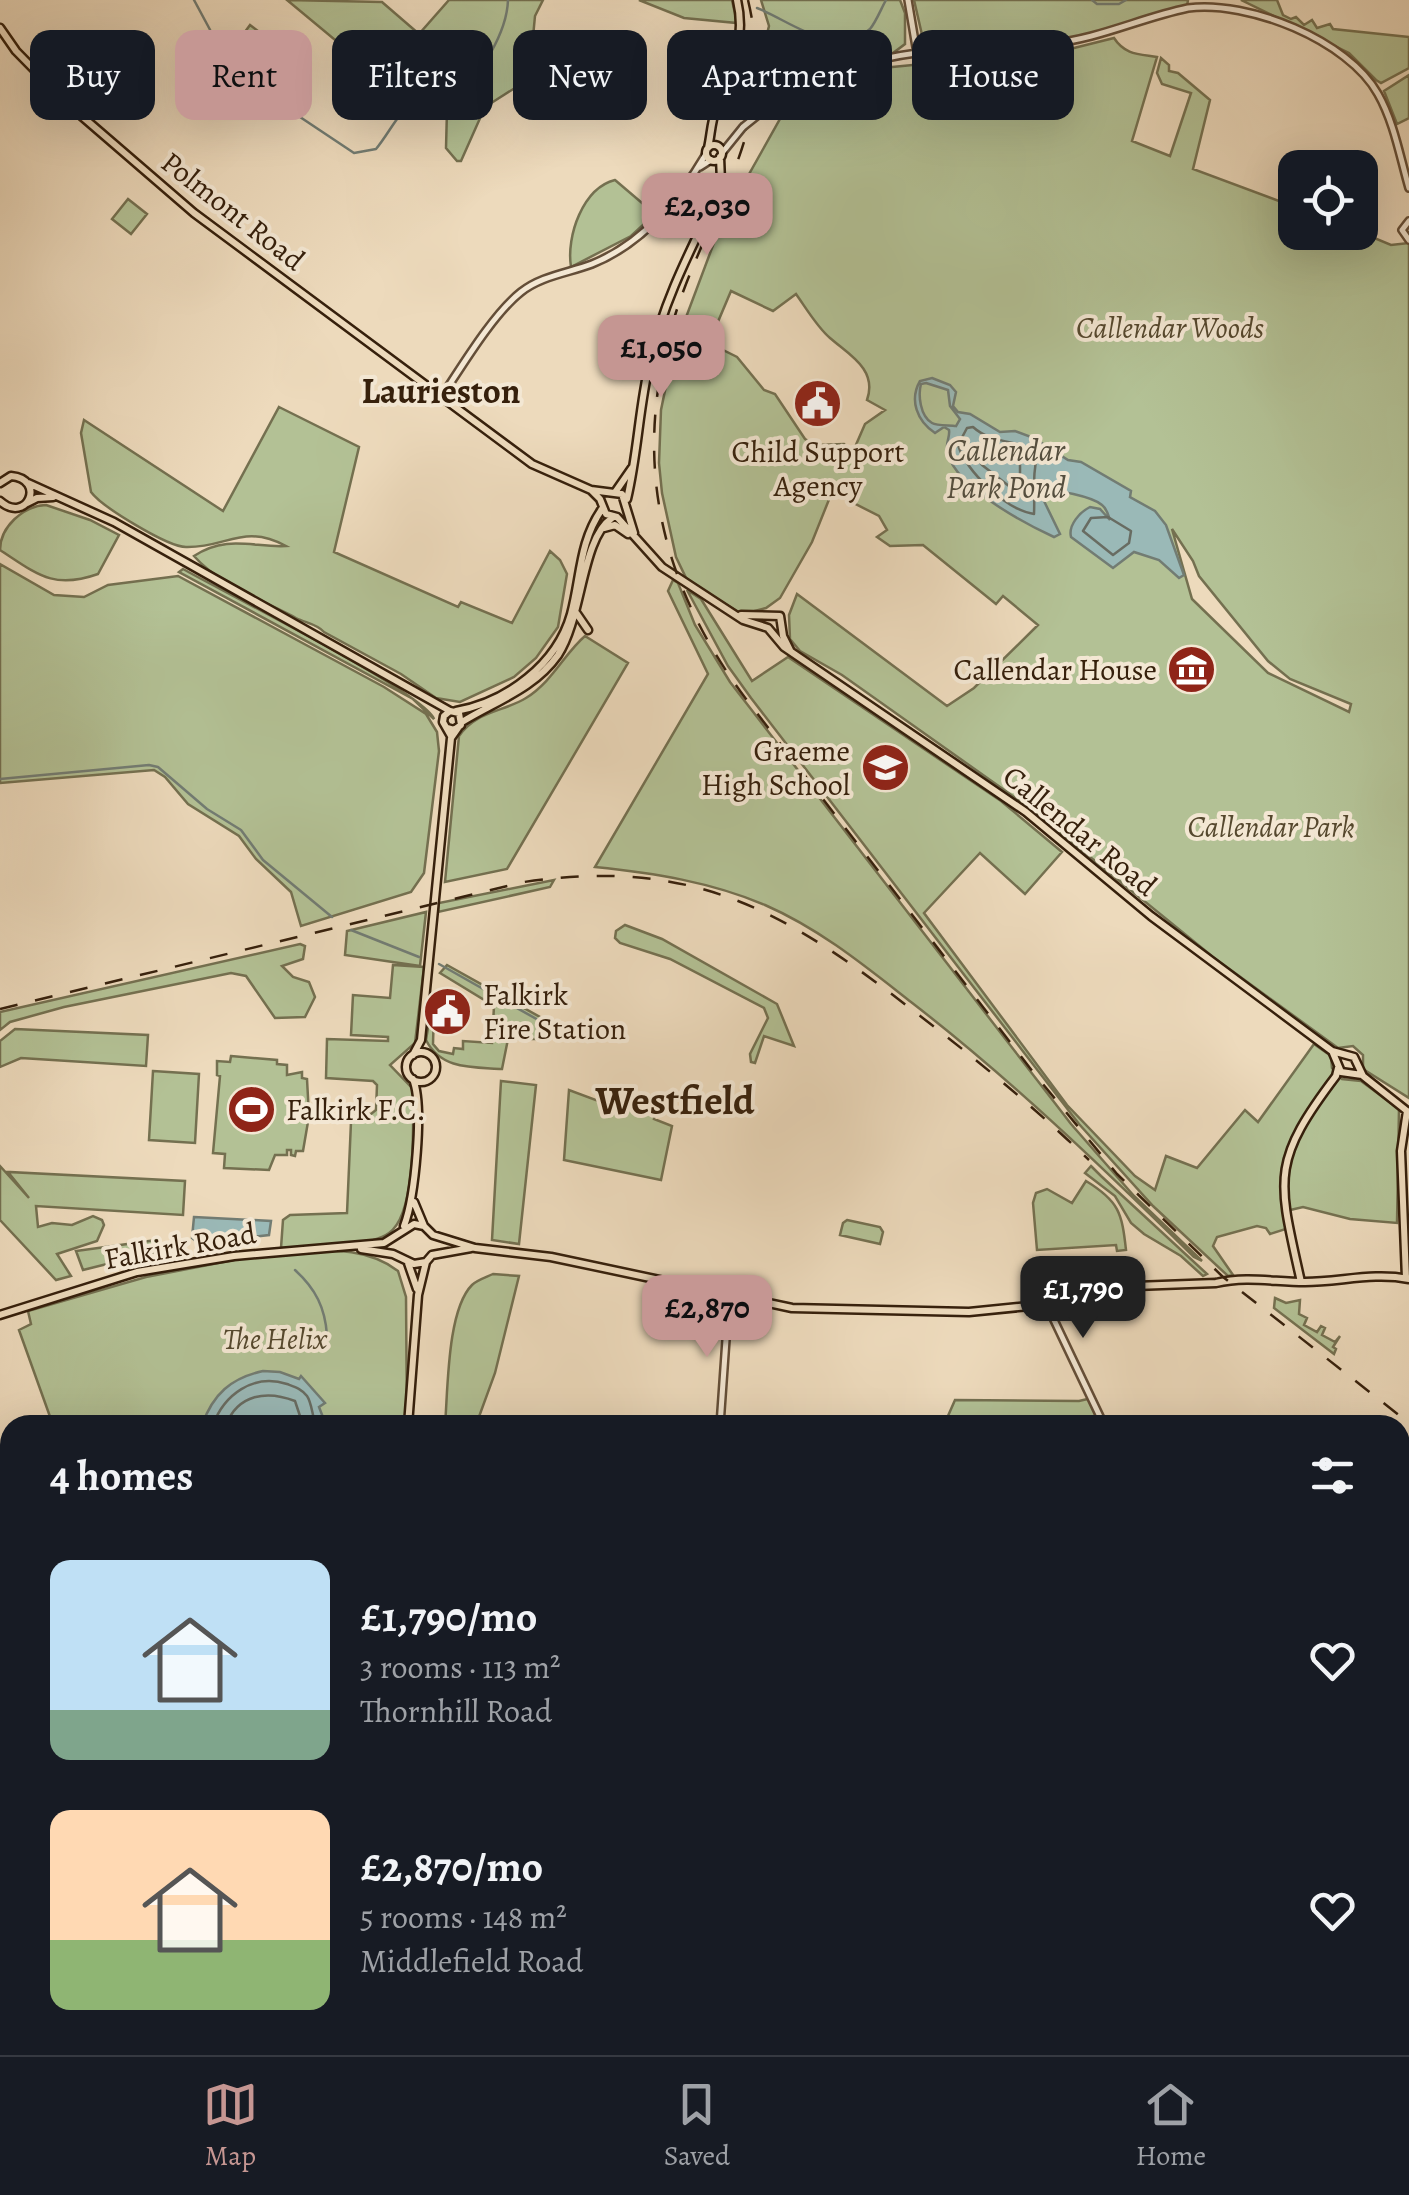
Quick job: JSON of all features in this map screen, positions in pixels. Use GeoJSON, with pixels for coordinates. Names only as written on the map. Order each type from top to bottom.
{"type":"FeatureCollection","features":[{"type":"Feature","properties":{"kind":"main road"},"geometry":{"type":"LineString","coordinates":[[639,542],[627,504],[644,391],[671,293],[717,196],[721,176],[710,136],[716,107],[736,61],[741,22],[736,0]]}},
{"type":"Feature","properties":{"kind":"main road","name":"Polmont Road"},"geometry":{"type":"LineString","coordinates":[[0,28],[16,51],[70,106],[180,201],[540,470],[591,490]]}},
{"type":"Feature","properties":{"kind":"main road"},"geometry":{"type":"LineString","coordinates":[[447,728],[460,725],[537,678],[557,655],[571,633],[592,544],[613,492],[636,461]]}},
{"type":"Feature","properties":{"kind":"main road"},"geometry":{"type":"LineString","coordinates":[[0,475],[20,477],[54,497],[114,522],[414,688],[450,713],[460,725]]}},
{"type":"Feature","properties":{"kind":"main road"},"geometry":{"type":"LineString","coordinates":[[0,483],[11,476]]}},
{"type":"Feature","properties":{"kind":"main road"},"geometry":{"type":"LineString","coordinates":[[26,503],[30,494],[28,484]]}},
{"type":"Feature","properties":{"kind":"main road"},"geometry":{"type":"LineString","coordinates":[[591,490],[613,492],[627,504]]}},
{"type":"Feature","properties":{"kind":"main road","name":"Callendar Road"},"geometry":{"type":"LineString","coordinates":[[591,490],[605,518],[639,542],[667,571],[734,614],[769,629],[794,654],[1026,812],[1150,916],[1332,1051],[1341,1068],[1363,1076],[1400,1102],[1408,1117]]}},
{"type":"Feature","properties":{"kind":"main road"},"geometry":{"type":"LineString","coordinates":[[0,501],[11,509],[36,498],[54,497]]}},
{"type":"Feature","properties":{"kind":"main road"},"geometry":{"type":"LineString","coordinates":[[450,713],[479,704],[522,682],[553,652],[569,620],[581,550],[605,518],[627,504]]}},
{"type":"Feature","properties":{"kind":"main road"},"geometry":{"type":"LineString","coordinates":[[571,633],[588,630],[577,613]]}},
{"type":"Feature","properties":{"kind":"main road","name":"Callendar Road"},"geometry":{"type":"LineString","coordinates":[[734,614],[755,618],[780,616],[781,629],[794,654]]}},
{"type":"Feature","properties":{"kind":"main road"},"geometry":{"type":"LineString","coordinates":[[769,616],[769,629],[781,629]]}},
{"type":"Feature","properties":{"kind":"main road"},"geometry":{"type":"LineString","coordinates":[[450,713],[447,728],[452,738]]}},
{"type":"Feature","properties":{"kind":"main road"},"geometry":{"type":"LineString","coordinates":[[418,1295],[396,1247],[413,1196],[418,1096],[406,1064],[421,1040],[452,738],[460,725]]}},
{"type":"Feature","properties":{"kind":"main road"},"geometry":{"type":"LineString","coordinates":[[418,1096],[436,1067],[421,1040]]}},
{"type":"Feature","properties":{"kind":"main road"},"geometry":{"type":"LineString","coordinates":[[413,1055],[429,1054]]}},
{"type":"Feature","properties":{"kind":"main road","name":"Callendar Road"},"geometry":{"type":"LineString","coordinates":[[1341,1068],[1351,1056],[1363,1076]]}},
{"type":"Feature","properties":{"kind":"main road"},"geometry":{"type":"LineString","coordinates":[[1301,1282],[1285,1211],[1284,1176],[1296,1132],[1341,1068],[1356,1066]]}},
{"type":"Feature","properties":{"kind":"main road"},"geometry":{"type":"LineString","coordinates":[[412,1079],[428,1080]]}},
{"type":"Feature","properties":{"kind":"main road"},"geometry":{"type":"LineString","coordinates":[[413,1196],[424,1226],[433,1235],[476,1248],[551,1258],[792,1308],[969,1312],[1029,1306],[1081,1288],[1247,1278],[1301,1282],[1407,1274],[1402,1152],[1408,1117]]}},
{"type":"Feature","properties":{"kind":"main road"},"geometry":{"type":"LineString","coordinates":[[404,1228],[424,1226]]}},
{"type":"Feature","properties":{"kind":"main road"},"geometry":{"type":"LineString","coordinates":[[409,1415],[418,1295],[433,1235]]}},
{"type":"Feature","properties":{"kind":"main road","name":"Falkirk Road"},"geometry":{"type":"LineString","coordinates":[[0,1317],[36,1302],[137,1272],[184,1263],[384,1243],[397,1236]]}},
{"type":"Feature","properties":{"kind":"main road","name":"Falkirk Road"},"geometry":{"type":"LineString","coordinates":[[350,1247],[404,1260]]}},
{"type":"Feature","properties":{"kind":"main road"},"geometry":{"type":"LineString","coordinates":[[404,1260],[476,1248]]}},
{"type":"Feature","properties":{"kind":"main road"},"geometry":{"type":"LineString","coordinates":[[1160,1286],[1217,1287],[1247,1278]]}},
{"type":"Feature","properties":{"kind":"street"},"geometry":{"type":"LineString","coordinates":[[908,0],[913,30]]}},
{"type":"Feature","properties":{"kind":"street"},"geometry":{"type":"LineString","coordinates":[[1074,40],[1208,5],[1262,13],[1334,48],[1363,72],[1382,101],[1409,188]]}},
{"type":"Feature","properties":{"kind":"street"},"geometry":{"type":"LineString","coordinates":[[442,396],[517,294],[539,280],[606,258],[635,239],[660,217],[697,169],[758,115],[800,89],[851,67],[912,55]]}},
{"type":"Feature","properties":{"kind":"street"},"geometry":{"type":"LineString","coordinates":[[1409,220],[1402,230],[1409,240]]}},
{"type":"Feature","properties":{"kind":"street"},"geometry":{"type":"LineString","coordinates":[[716,1294],[727,1320]]}},
{"type":"Feature","properties":{"kind":"street"},"geometry":{"type":"LineString","coordinates":[[721,1415],[729,1297]]}},
{"type":"Feature","properties":{"kind":"street"},"geometry":{"type":"LineString","coordinates":[[1044,1299],[1099,1415]]}},
{"type":"Feature","properties":{"kind":"green space"},"geometry":{"type":"Polygon","coordinates":[[[287,0],[382,2],[414,30],[332,30],[332,37],[287,0]]]}},
{"type":"Feature","properties":{"kind":"green space"},"geometry":{"type":"Polygon","coordinates":[[[449,0],[543,0],[534,30],[513,30],[513,89],[493,102],[493,30],[423,30],[449,0]]]}},
{"type":"Feature","properties":{"kind":"green space"},"geometry":{"type":"Polygon","coordinates":[[[639,0],[732,0],[737,23],[684,18],[639,0]]]}},
{"type":"Feature","properties":{"kind":"green space"},"geometry":{"type":"Polygon","coordinates":[[[761,0],[900,0],[905,13],[905,44],[892,53],[892,30],[768,30],[761,0]]]}},
{"type":"Feature","properties":{"kind":"green space"},"geometry":{"type":"Polygon","coordinates":[[[914,0],[1188,0],[1187,6],[1074,37],[1074,30],[921,30],[914,0]]]}},
{"type":"Feature","properties":{"kind":"green space"},"geometry":{"type":"Polygon","coordinates":[[[1241,0],[1277,0],[1283,15],[1296,17],[1304,25],[1312,20],[1317,28],[1330,24],[1333,29],[1409,37],[1409,68],[1381,83],[1349,53],[1241,0]]]}},
{"type":"Feature","properties":{"kind":"green space"},"geometry":{"type":"Polygon","coordinates":[[[1114,38],[1128,51],[1157,57],[1132,141],[1170,156],[1191,93],[1162,84],[1157,73],[1161,58],[1169,65],[1169,71],[1178,73],[1210,100],[1193,169],[1278,201],[1278,250],[1378,250],[1378,240],[1391,245],[1409,243],[1409,1098],[1363,1069],[1363,1055],[1353,1046],[1338,1048],[1213,957],[1031,809],[842,675],[800,651],[790,639],[789,615],[797,594],[947,706],[974,688],[1038,625],[1003,596],[996,604],[923,545],[890,546],[877,537],[887,530],[879,516],[832,492],[812,542],[780,598],[766,608],[737,611],[688,582],[676,557],[662,493],[661,410],[673,352],[721,224],[779,120],[892,120],[892,67],[912,65],[912,120],[1074,120],[1074,48],[1114,38]],[[731,291],[709,343],[737,357],[764,390],[775,394],[805,439],[816,445],[855,447],[865,424],[885,410],[867,400],[865,371],[825,334],[796,294],[773,311],[731,291]],[[1172,529],[1192,599],[1268,673],[1349,712],[1351,704],[1290,679],[1268,661],[1199,576],[1172,529]]]}},
{"type":"Feature","properties":{"kind":"green space"},"geometry":{"type":"Polygon","coordinates":[[[1409,75],[1409,118],[1397,124],[1384,91],[1409,75]]]}},
{"type":"Feature","properties":{"kind":"green space"},"geometry":{"type":"Polygon","coordinates":[[[447,120],[479,120],[461,161],[446,148],[447,120]]]}},
{"type":"Feature","properties":{"kind":"green space"},"geometry":{"type":"Polygon","coordinates":[[[615,180],[655,214],[631,236],[571,267],[571,241],[579,215],[594,193],[615,180]]]}},
{"type":"Feature","properties":{"kind":"green space"},"geometry":{"type":"Polygon","coordinates":[[[128,199],[147,214],[131,234],[112,219],[128,199]]]}},
{"type":"Feature","properties":{"kind":"green space"},"geometry":{"type":"Polygon","coordinates":[[[279,407],[359,447],[334,552],[458,607],[461,602],[512,623],[550,551],[560,560],[567,574],[558,627],[536,658],[514,677],[460,702],[436,698],[318,627],[228,583],[194,556],[218,545],[286,546],[271,539],[246,536],[200,546],[177,545],[136,525],[91,492],[81,433],[84,420],[223,511],[279,407]]]}},
{"type":"Feature","properties":{"kind":"green space"},"geometry":{"type":"Polygon","coordinates":[[[46,505],[119,535],[98,574],[57,580],[35,572],[0,550],[4,533],[14,519],[29,509],[46,505]]]}},
{"type":"Feature","properties":{"kind":"green space"},"geometry":{"type":"Polygon","coordinates":[[[0,564],[54,595],[84,597],[108,585],[178,576],[384,687],[426,714],[437,732],[439,751],[424,873],[411,892],[301,926],[291,892],[256,859],[239,836],[188,804],[154,770],[0,783],[0,564]]]}},
{"type":"Feature","properties":{"kind":"green space"},"geometry":{"type":"Polygon","coordinates":[[[183,569],[320,642],[410,698],[179,572],[183,569]]]}},
{"type":"Feature","properties":{"kind":"green space"},"geometry":{"type":"Polygon","coordinates":[[[673,580],[730,682],[1071,1124],[1134,1196],[1202,1261],[985,1062],[823,937],[765,905],[724,890],[595,867],[708,674],[668,591],[673,580]]]}},
{"type":"Feature","properties":{"kind":"green space"},"geometry":{"type":"Polygon","coordinates":[[[687,590],[701,599],[752,681],[788,657],[1001,801],[1062,852],[1025,894],[980,853],[924,913],[1067,1105],[1135,1176],[1155,1190],[1166,1156],[1197,1168],[1245,1110],[1258,1122],[1314,1044],[1331,1056],[1332,1068],[1342,1079],[1361,1081],[1399,1109],[1397,1223],[1350,1219],[1303,1207],[1286,1211],[1289,1228],[1270,1234],[1266,1228],[1257,1226],[1217,1237],[1213,1246],[1233,1275],[1228,1276],[1153,1206],[1079,1124],[751,698],[728,666],[687,590]]]}},
{"type":"Feature","properties":{"kind":"green space"},"geometry":{"type":"Polygon","coordinates":[[[585,636],[628,663],[507,869],[445,882],[459,736],[473,721],[535,691],[585,636]]]}},
{"type":"Feature","properties":{"kind":"green space"},"geometry":{"type":"Polygon","coordinates":[[[554,880],[550,887],[438,912],[439,903],[554,880]]]}},
{"type":"Feature","properties":{"kind":"green space"},"geometry":{"type":"Polygon","coordinates":[[[426,912],[420,966],[345,955],[347,931],[426,912]]]}},
{"type":"Feature","properties":{"kind":"green space"},"geometry":{"type":"Polygon","coordinates":[[[625,925],[662,939],[777,1004],[794,1046],[764,1036],[755,1063],[751,1062],[750,1054],[768,1018],[764,1008],[670,959],[620,943],[615,938],[616,931],[625,925]]]}},
{"type":"Feature","properties":{"kind":"green space"},"geometry":{"type":"Polygon","coordinates":[[[300,944],[305,946],[303,959],[282,966],[293,977],[309,982],[315,997],[305,1017],[275,1018],[246,976],[231,973],[64,1007],[10,1022],[0,1030],[0,1012],[300,944]]]}},
{"type":"Feature","properties":{"kind":"green space"},"geometry":{"type":"Polygon","coordinates":[[[393,965],[424,967],[415,1043],[390,1065],[413,1089],[412,1166],[405,1207],[398,1223],[379,1238],[352,1244],[281,1248],[283,1220],[290,1215],[347,1213],[351,1122],[342,1121],[343,1112],[371,1114],[376,1110],[377,1085],[373,1081],[326,1078],[327,1039],[388,1041],[388,1037],[351,1035],[353,995],[390,998],[393,965]]]}},
{"type":"Feature","properties":{"kind":"green space"},"geometry":{"type":"Polygon","coordinates":[[[447,965],[540,1017],[540,1039],[508,1039],[502,1069],[469,1067],[440,1057],[426,1040],[431,1010],[433,1044],[439,1051],[453,1054],[454,1048],[463,1049],[463,1041],[492,1043],[494,1006],[440,973],[447,965]]]}},
{"type":"Feature","properties":{"kind":"green space"},"geometry":{"type":"Polygon","coordinates":[[[15,1029],[148,1035],[146,1066],[21,1058],[0,1067],[0,1041],[15,1029]]]}},
{"type":"Feature","properties":{"kind":"green space"},"geometry":{"type":"Polygon","coordinates":[[[231,1056],[277,1060],[277,1064],[287,1065],[287,1075],[302,1072],[302,1078],[307,1079],[309,1116],[303,1151],[296,1151],[295,1156],[291,1150],[287,1150],[287,1155],[275,1155],[269,1170],[224,1168],[225,1154],[213,1153],[220,1076],[217,1061],[230,1062],[231,1056]]]}},
{"type":"Feature","properties":{"kind":"green space"},"geometry":{"type":"Polygon","coordinates":[[[153,1071],[199,1074],[195,1143],[149,1140],[153,1071]]]}},
{"type":"Feature","properties":{"kind":"green space"},"geometry":{"type":"Polygon","coordinates":[[[501,1081],[536,1085],[519,1244],[492,1240],[501,1081]]]}},
{"type":"Feature","properties":{"kind":"green space"},"geometry":{"type":"Polygon","coordinates":[[[625,1087],[640,1098],[643,1093],[660,1099],[654,1119],[672,1126],[661,1180],[564,1160],[569,1090],[617,1108],[625,1087]]]}},
{"type":"Feature","properties":{"kind":"green space"},"geometry":{"type":"Polygon","coordinates":[[[0,1166],[29,1198],[8,1172],[185,1181],[183,1215],[36,1206],[38,1227],[52,1223],[72,1225],[93,1216],[104,1225],[97,1241],[57,1254],[71,1276],[56,1280],[0,1220],[0,1166]]]}},
{"type":"Feature","properties":{"kind":"green space"},"geometry":{"type":"Polygon","coordinates":[[[1091,1166],[1207,1274],[1203,1276],[1181,1256],[1131,1223],[1115,1196],[1085,1173],[1091,1166]]]}},
{"type":"Feature","properties":{"kind":"green space"},"geometry":{"type":"Polygon","coordinates":[[[1086,1181],[1106,1195],[1117,1209],[1126,1250],[1117,1251],[1116,1245],[1037,1250],[1033,1203],[1036,1193],[1047,1189],[1072,1203],[1086,1181]]]}},
{"type":"Feature","properties":{"kind":"green space"},"geometry":{"type":"Polygon","coordinates":[[[847,1220],[880,1227],[880,1244],[840,1235],[847,1220]]]}},
{"type":"Feature","properties":{"kind":"green space"},"geometry":{"type":"Polygon","coordinates":[[[157,1240],[159,1251],[83,1270],[76,1251],[157,1240]]]}},
{"type":"Feature","properties":{"kind":"green space","name":"The Helix"},"geometry":{"type":"Polygon","coordinates":[[[281,1251],[357,1253],[385,1263],[398,1271],[406,1297],[407,1415],[49,1415],[19,1330],[31,1324],[28,1311],[146,1277],[281,1251]]]}},
{"type":"Feature","properties":{"kind":"green space"},"geometry":{"type":"Polygon","coordinates":[[[493,1274],[519,1276],[495,1373],[480,1415],[446,1415],[453,1331],[464,1297],[479,1280],[493,1274]]]}},
{"type":"Feature","properties":{"kind":"green space"},"geometry":{"type":"Polygon","coordinates":[[[1275,1298],[1286,1303],[1300,1300],[1299,1314],[1307,1318],[1304,1325],[1317,1332],[1321,1326],[1325,1328],[1322,1335],[1335,1342],[1340,1336],[1333,1347],[1334,1354],[1274,1308],[1275,1298]]]}},
{"type":"Feature","properties":{"kind":"green space"},"geometry":{"type":"Polygon","coordinates":[[[1092,1398],[1100,1415],[948,1415],[955,1400],[1092,1398]]]}},
{"type":"Feature","properties":{"kind":"water","name":"Callendar Park Pond"},"geometry":{"type":"Polygon","coordinates":[[[932,378],[950,385],[956,392],[953,406],[958,412],[970,414],[1000,432],[1015,431],[1034,438],[1068,460],[1081,462],[1131,491],[1130,497],[1155,511],[1166,525],[1184,575],[1179,578],[1159,560],[1134,552],[1113,568],[1071,537],[1076,519],[1090,507],[1100,509],[1110,520],[1104,507],[1091,499],[1044,492],[1044,501],[1060,534],[1054,537],[973,488],[950,460],[949,430],[944,427],[935,433],[919,416],[915,395],[920,381],[932,378]],[[921,384],[921,405],[932,423],[956,426],[960,419],[950,406],[948,390],[921,384]]]}},
{"type":"Feature","properties":{"kind":"water"},"geometry":{"type":"Polygon","coordinates":[[[194,1217],[271,1221],[269,1235],[198,1243],[192,1238],[194,1217]]]}},
{"type":"Feature","properties":{"kind":"water"},"geometry":{"type":"Polygon","coordinates":[[[263,1371],[299,1379],[301,1376],[325,1403],[319,1407],[322,1415],[207,1415],[225,1389],[263,1371]]]}},
{"type":"Feature","properties":{"kind":"waterway"},"geometry":{"type":"LineString","coordinates":[[194,0],[215,39],[222,75],[228,84],[241,92],[273,99],[354,153],[376,149],[414,101],[449,96],[464,87],[498,39],[508,0]]}},
{"type":"Feature","properties":{"kind":"waterway"},"geometry":{"type":"LineString","coordinates":[[757,8],[813,35],[843,41],[870,29],[886,0]]}},
{"type":"Feature","properties":{"kind":"waterway"},"geometry":{"type":"LineString","coordinates":[[1092,0],[1097,4],[1119,4],[1126,0]]}},
{"type":"Feature","properties":{"kind":"waterway"},"geometry":{"type":"LineString","coordinates":[[0,779],[158,767],[207,809],[241,830],[263,860],[332,917]]}},
{"type":"Feature","properties":{"kind":"waterway"},"geometry":{"type":"LineString","coordinates":[[351,930],[419,957]]}},
{"type":"Feature","properties":{"kind":"waterway"},"geometry":{"type":"LineString","coordinates":[[439,964],[540,1021]]}},
{"type":"Feature","properties":{"kind":"waterway"},"geometry":{"type":"LineString","coordinates":[[557,1027],[563,1029]]}},
{"type":"Feature","properties":{"kind":"waterway"},"geometry":{"type":"LineString","coordinates":[[278,1342],[296,1343],[327,1335],[318,1300],[295,1270]]}},
{"type":"Feature","properties":{"kind":"railway"},"geometry":{"type":"LineString","coordinates":[[748,0],[756,75],[745,139],[692,269],[672,327],[659,383],[654,438],[657,492],[668,545],[686,597],[712,648],[746,699],[1033,1072],[1117,1174],[1223,1277],[1399,1415]]}},
{"type":"Feature","properties":{"kind":"railway"},"geometry":{"type":"LineString","coordinates":[[0,1009],[524,882],[585,876],[639,878],[689,886],[735,900],[823,946],[960,1047],[1089,1160]]}},
{"type":"Feature","properties":{"kind":"place","name":"Child Support Agency"},"geometry":{"type":"Point","coordinates":[818,403]}},
{"type":"Feature","properties":{"kind":"place","name":"Callendar House"},"geometry":{"type":"Point","coordinates":[1192,670]}},
{"type":"Feature","properties":{"kind":"place","name":"Graeme High School"},"geometry":{"type":"Point","coordinates":[885,768]}},
{"type":"Feature","properties":{"kind":"place","name":"Falkirk Fire Station"},"geometry":{"type":"Point","coordinates":[448,1012]}},
{"type":"Feature","properties":{"kind":"place","name":"Falkirk F.C."},"geometry":{"type":"Point","coordinates":[251,1110]}},
{"type":"Feature","properties":{"kind":"district","name":"Laurieston"},"geometry":{"type":"Point","coordinates":[441,391]}},
{"type":"Feature","properties":{"kind":"district","name":"Westfield"},"geometry":{"type":"Point","coordinates":[675,1100]}},
{"type":"Feature","properties":{"kind":"park label","name":"Callendar Woods"},"geometry":{"type":"Point","coordinates":[1170,328]}},
{"type":"Feature","properties":{"kind":"park label","name":"Callendar Park"},"geometry":{"type":"Point","coordinates":[1271,827]}}]}
